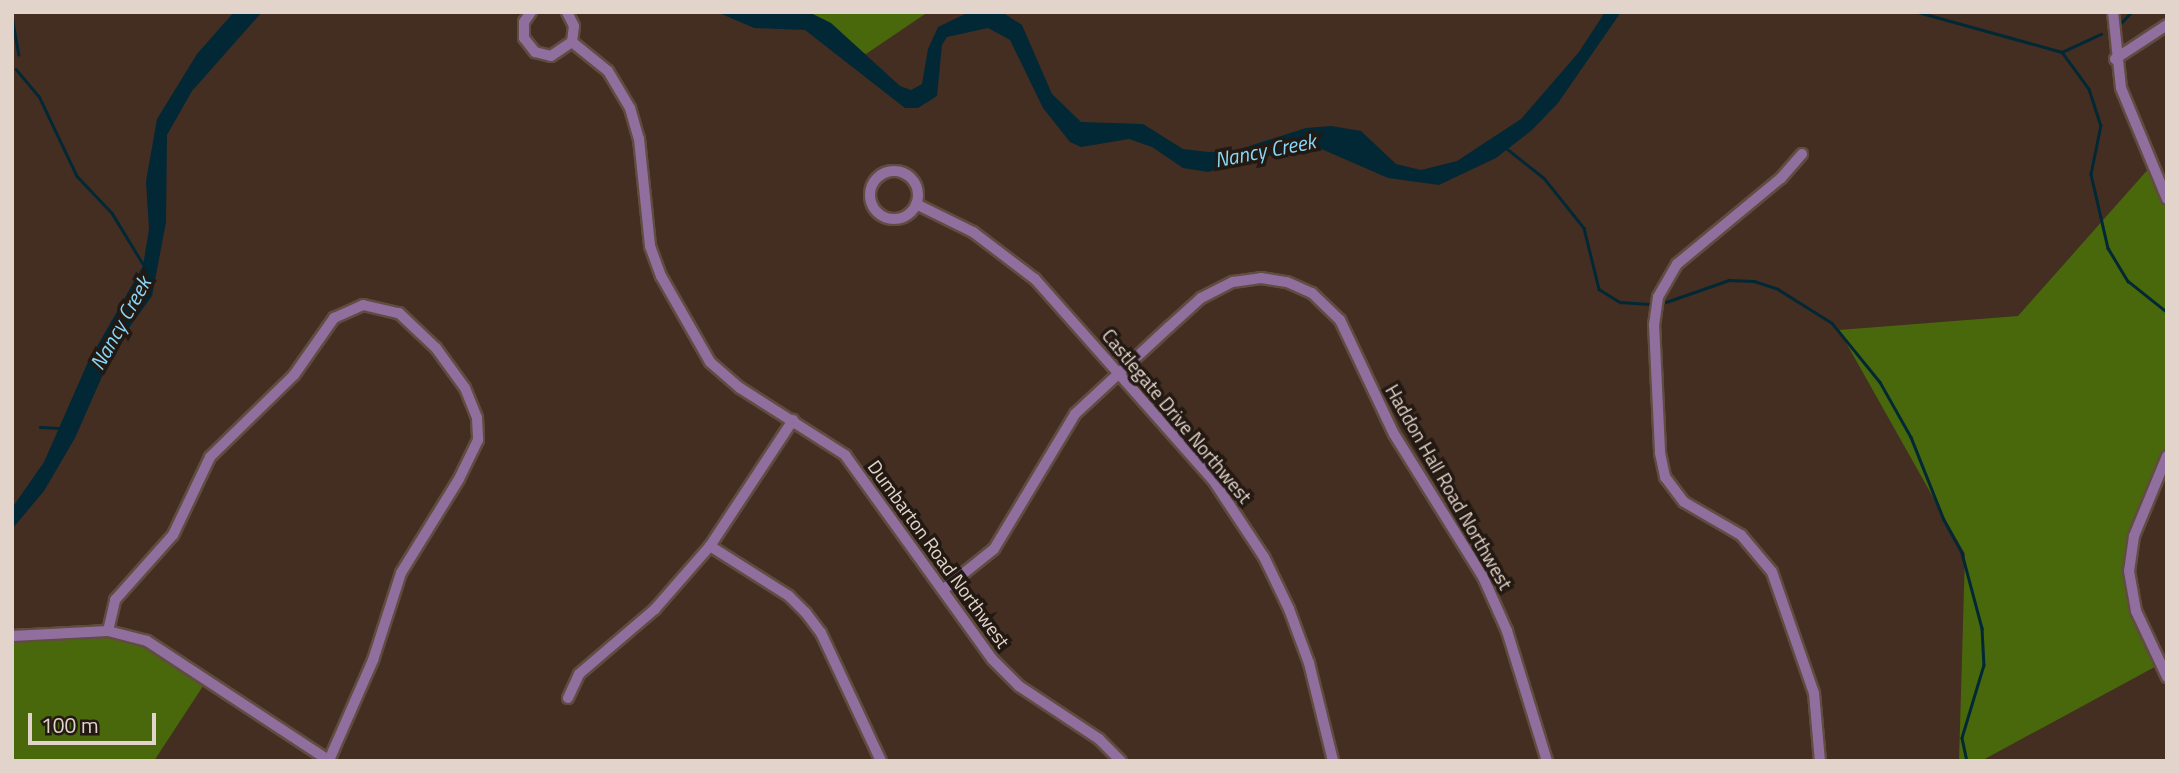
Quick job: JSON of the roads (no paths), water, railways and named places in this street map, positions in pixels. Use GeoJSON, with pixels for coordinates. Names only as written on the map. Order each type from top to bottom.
{"type":"FeatureCollection","features":[{"type":"Feature","properties":{"kind":"street"},"geometry":{"type":"LineString","coordinates":[[531,12],[523,30],[534,52],[551,56],[572,43],[575,26],[567,12]]}},
{"type":"Feature","properties":{"kind":"street"},"geometry":{"type":"LineString","coordinates":[[2113,12],[2115,59],[2131,117],[2167,199]]}},
{"type":"Feature","properties":{"kind":"street"},"geometry":{"type":"LineString","coordinates":[[2115,59],[2167,25]]}},
{"type":"Feature","properties":{"kind":"street","name":"Dumbarton Road Northwest"},"geometry":{"type":"LineString","coordinates":[[572,43],[608,71],[630,108],[639,139],[650,246],[696,342],[728,379],[831,444],[857,468],[909,547],[944,589],[1005,673],[1099,739],[1121,761]]}},
{"type":"Feature","properties":{"kind":"street"},"geometry":{"type":"LineString","coordinates":[[1802,154],[1781,177],[1677,264],[1658,297],[1654,324],[1660,453],[1665,477],[1684,502],[1741,536],[1772,572],[1814,693],[1820,761]]}},
{"type":"Feature","properties":{"kind":"street"},"geometry":{"type":"LineString","coordinates":[[883,174],[907,175],[917,188],[916,204],[907,216],[885,218],[870,201],[872,186],[883,174]]}},
{"type":"Feature","properties":{"kind":"street","name":"Castlegate Drive Northwest"},"geometry":{"type":"LineString","coordinates":[[916,204],[973,232],[1018,264],[1213,480],[1264,557],[1310,663],[1333,761]]}},
{"type":"Feature","properties":{"kind":"street","name":"Haddon Hall Road Northwest"},"geometry":{"type":"LineString","coordinates":[[944,589],[994,550],[1065,428],[1118,372],[1201,298],[1233,282],[1274,279],[1300,286],[1322,300],[1346,331],[1394,434],[1493,594],[1546,761]]}},
{"type":"Feature","properties":{"kind":"street"},"geometry":{"type":"LineString","coordinates":[[12,636],[108,631],[157,647],[330,760],[373,660],[401,573],[459,479],[478,439],[477,418],[465,388],[436,348],[399,313],[363,305],[334,318],[294,375],[210,457],[173,536],[115,600],[108,631]]}},
{"type":"Feature","properties":{"kind":"street"},"geometry":{"type":"LineString","coordinates":[[568,698],[579,674],[655,609],[710,546],[793,420]]}},
{"type":"Feature","properties":{"kind":"street"},"geometry":{"type":"LineString","coordinates":[[2167,456],[2134,536],[2129,571],[2136,611],[2167,677]]}},
{"type":"Feature","properties":{"kind":"street"},"geometry":{"type":"LineString","coordinates":[[710,546],[789,596],[806,613],[821,634],[881,761]]}},
{"type":"Feature","properties":{"kind":"water","name":"Nancy Creek"},"geometry":{"type":"Polygon","coordinates":[[[234,12],[262,12],[192,91],[167,135],[166,222],[152,296],[115,347],[75,438],[44,491],[12,529],[12,508],[44,462],[88,362],[143,266],[149,229],[146,181],[157,119],[197,54],[234,12]]]}},
{"type":"Feature","properties":{"kind":"water","name":"Nancy Creek"},"geometry":{"type":"Polygon","coordinates":[[[717,12],[809,12],[831,23],[900,86],[911,90],[922,84],[928,49],[938,27],[969,12],[1002,12],[1022,25],[1052,94],[1081,122],[1143,124],[1183,149],[1208,152],[1234,151],[1306,128],[1331,126],[1361,131],[1396,164],[1421,170],[1457,161],[1521,119],[1579,52],[1605,12],[1621,12],[1558,103],[1532,130],[1496,158],[1439,185],[1388,178],[1319,148],[1294,149],[1208,172],[1183,168],[1152,147],[1129,139],[1081,147],[1070,142],[1043,108],[1010,40],[988,28],[947,37],[942,45],[937,96],[918,108],[905,108],[805,30],[754,28],[717,12]]]}},
{"type":"Feature","properties":{"kind":"waterway"},"geometry":{"type":"LineString","coordinates":[[1918,12],[2062,52],[2101,34]]}},
{"type":"Feature","properties":{"kind":"waterway"},"geometry":{"type":"LineString","coordinates":[[2120,24],[2131,12]]}},
{"type":"Feature","properties":{"kind":"waterway"},"geometry":{"type":"LineString","coordinates":[[12,16],[19,54]]}},
{"type":"Feature","properties":{"kind":"waterway"},"geometry":{"type":"LineString","coordinates":[[2062,52],[2089,89],[2101,125],[2091,174],[2108,248],[2128,281],[2167,312]]}},
{"type":"Feature","properties":{"kind":"waterway","name":"Nancy Creek"},"geometry":{"type":"LineString","coordinates":[[16,69],[39,96],[77,176],[112,213],[145,267]]}},
{"type":"Feature","properties":{"kind":"waterway"},"geometry":{"type":"LineString","coordinates":[[1506,148],[1544,178],[1584,228],[1599,289],[1620,302],[1649,304]]}},
{"type":"Feature","properties":{"kind":"waterway"},"geometry":{"type":"LineString","coordinates":[[1666,302],[1729,280],[1754,281],[1778,289],[1832,323],[1880,382],[1911,437],[1944,520],[1962,553],[1982,628],[1984,665],[1962,738],[1967,761]]}},
{"type":"Feature","properties":{"kind":"waterway"},"geometry":{"type":"LineString","coordinates":[[40,427],[61,428]]}}]}
